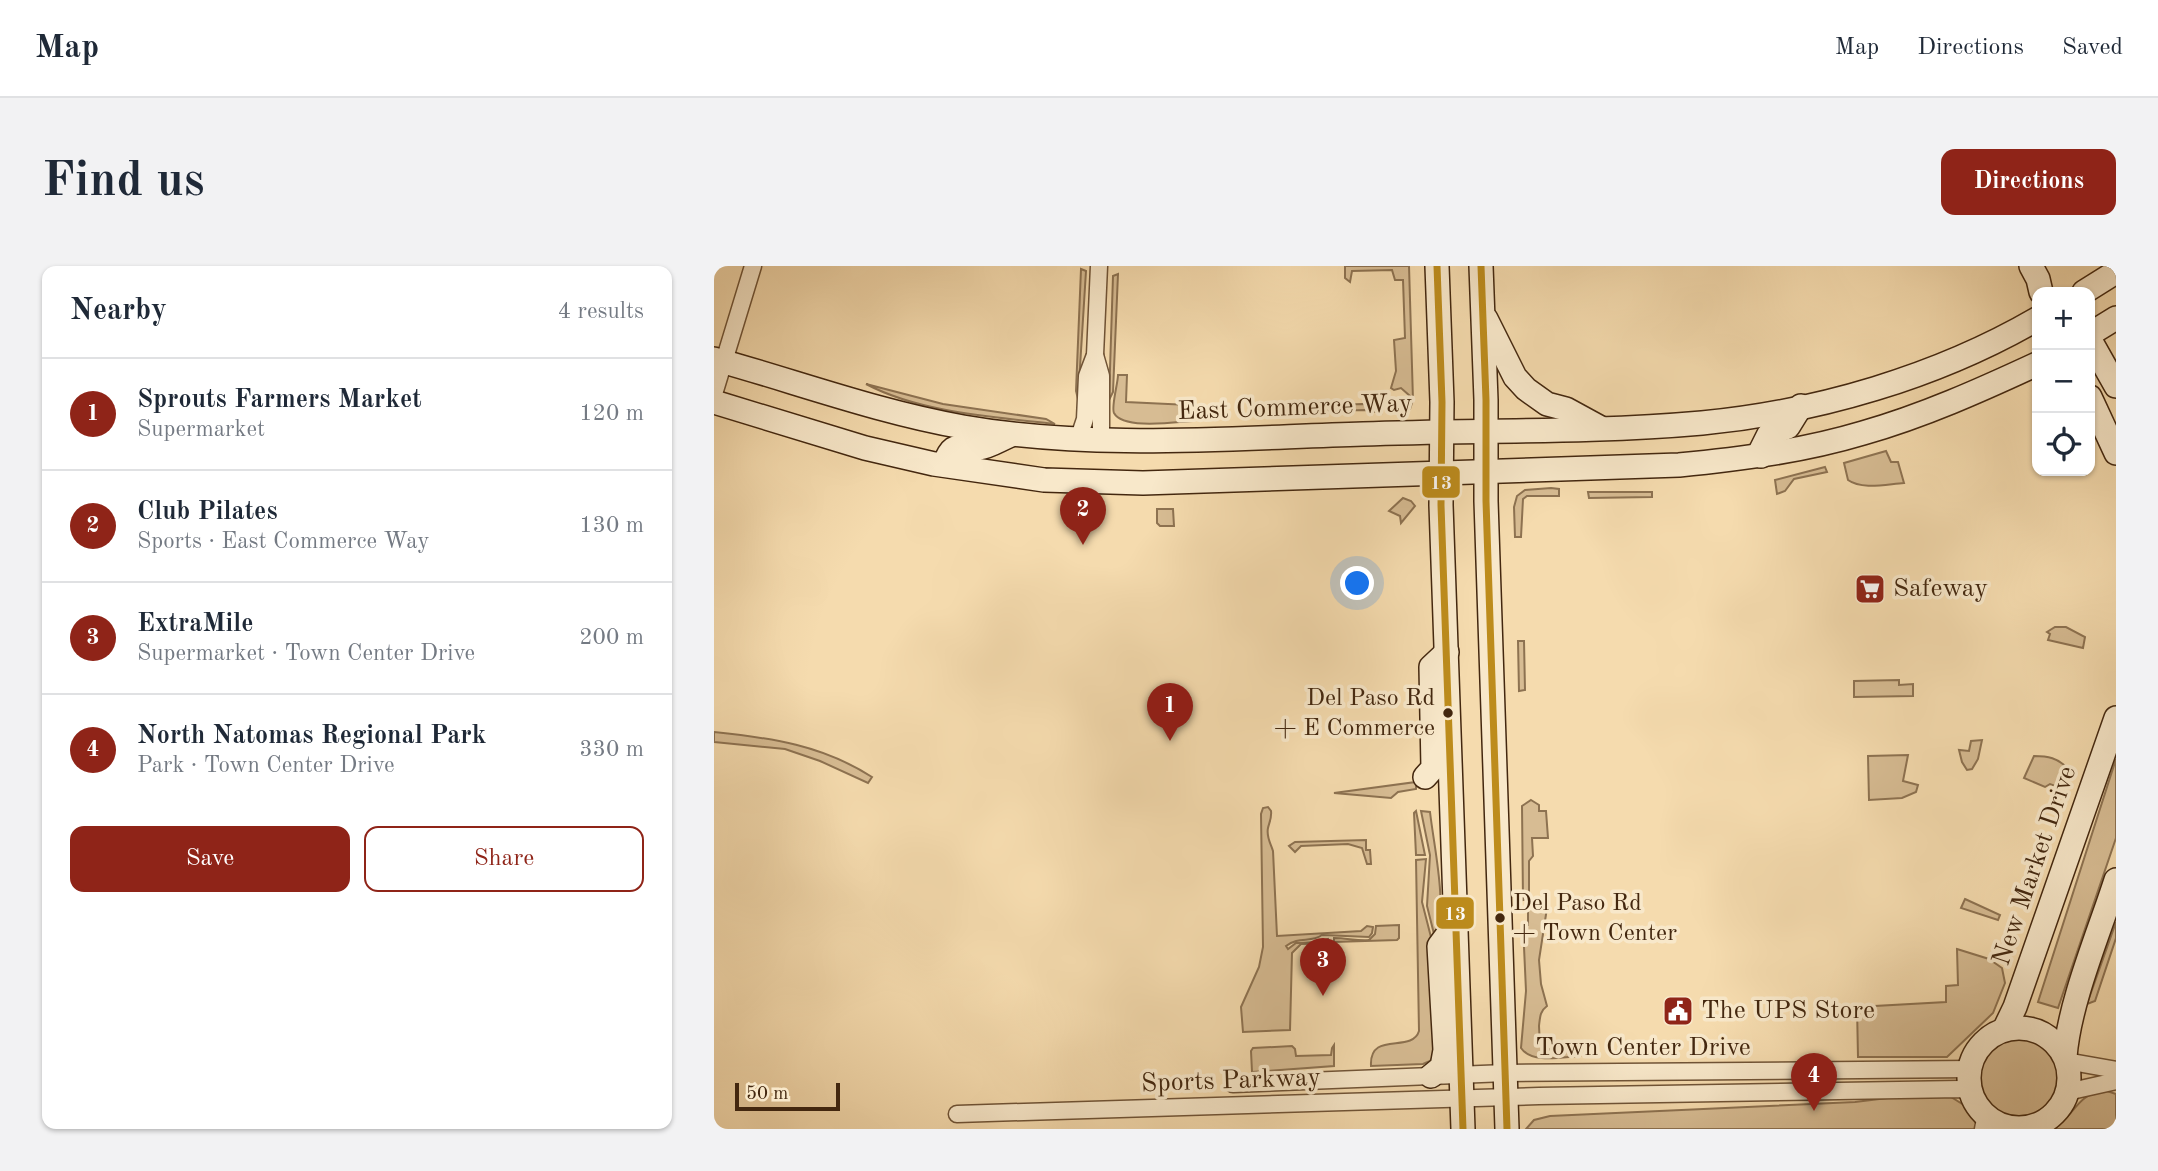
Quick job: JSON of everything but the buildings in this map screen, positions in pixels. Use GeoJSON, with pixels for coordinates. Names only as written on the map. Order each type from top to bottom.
{"type":"FeatureCollection","features":[{"type":"Feature","properties":{"kind":"main road"},"geometry":{"type":"LineString","coordinates":[[1437,266],[1463,1129]]}},
{"type":"Feature","properties":{"kind":"main road"},"geometry":{"type":"LineString","coordinates":[[1481,266],[1507,1129]]}},
{"type":"Feature","properties":{"kind":"main road"},"geometry":{"type":"LineString","coordinates":[[2092,287],[2116,272]]}},
{"type":"Feature","properties":{"kind":"main road"},"geometry":{"type":"LineString","coordinates":[[1483,313],[1515,377],[1525,389],[1547,404],[1566,409],[1601,428]]}},
{"type":"Feature","properties":{"kind":"main road"},"geometry":{"type":"LineString","coordinates":[[2095,331],[2116,318]]}},
{"type":"Feature","properties":{"kind":"main road","name":"East Commerce Way"},"geometry":{"type":"LineString","coordinates":[[719,361],[858,402],[964,427],[1013,433],[1089,440],[1486,432],[1714,421],[1801,406],[1852,394],[1923,371],[2032,322]]}},
{"type":"Feature","properties":{"kind":"main road"},"geometry":{"type":"LineString","coordinates":[[2095,349],[2116,386]]}},
{"type":"Feature","properties":{"kind":"main road"},"geometry":{"type":"LineString","coordinates":[[714,402],[865,448],[944,465],[1044,480],[1103,483],[1679,465],[1761,456],[1864,433],[1946,404],[2032,366]]}},
{"type":"Feature","properties":{"kind":"main road"},"geometry":{"type":"LineString","coordinates":[[1761,456],[1761,450],[1769,435],[1788,427],[1801,406]]}},
{"type":"Feature","properties":{"kind":"main road"},"geometry":{"type":"LineString","coordinates":[[2095,408],[2116,453]]}},
{"type":"Feature","properties":{"kind":"main road"},"geometry":{"type":"LineString","coordinates":[[944,465],[948,453],[958,446],[979,448],[1013,433]]}},
{"type":"Feature","properties":{"kind":"main road"},"geometry":{"type":"LineString","coordinates":[[1425,777],[1433,768],[1431,667],[1447,652]]}},
{"type":"Feature","properties":{"kind":"main road","name":"New Market Drive"},"geometry":{"type":"LineString","coordinates":[[2004,1030],[2017,1002],[2116,718]]}},
{"type":"Feature","properties":{"kind":"main road"},"geometry":{"type":"LineString","coordinates":[[2065,1059],[2071,1020],[2116,880]]}},
{"type":"Feature","properties":{"kind":"main road"},"geometry":{"type":"LineString","coordinates":[[1431,1076],[1443,1067],[1439,947],[1456,923]]}},
{"type":"Feature","properties":{"kind":"main road"},"geometry":{"type":"LineString","coordinates":[[2018,1028],[2039,1033],[2057,1045],[2065,1059],[2069,1077],[2067,1092],[2050,1118],[2021,1128],[1984,1122],[1971,1081],[1978,1049],[1990,1038],[2004,1030],[2018,1028]]}},
{"type":"Feature","properties":{"kind":"street"},"geometry":{"type":"LineString","coordinates":[[714,394],[719,361],[753,266]]}},
{"type":"Feature","properties":{"kind":"street"},"geometry":{"type":"LineString","coordinates":[[1089,440],[1101,376],[1095,355],[1099,266]]}},
{"type":"Feature","properties":{"kind":"street"},"geometry":{"type":"LineString","coordinates":[[2065,1059],[2116,1070]]}},
{"type":"Feature","properties":{"kind":"street","name":"Town Center Drive"},"geometry":{"type":"LineString","coordinates":[[1233,1084],[1506,1073],[1971,1081]]}},
{"type":"Feature","properties":{"kind":"street","name":"Town Center Drive"},"geometry":{"type":"LineString","coordinates":[[1507,1097],[1773,1090],[1960,1089],[1971,1081]]}},
{"type":"Feature","properties":{"kind":"street"},"geometry":{"type":"LineString","coordinates":[[2067,1092],[2116,1081]]}},
{"type":"Feature","properties":{"kind":"street","name":"Sports Parkway"},"geometry":{"type":"LineString","coordinates":[[957,1114],[1507,1097]]}},
{"type":"Feature","properties":{"kind":"shaded area"},"geometry":{"type":"Polygon","coordinates":[[[1345,266],[1409,266],[1413,400],[1410,409],[1405,413],[1403,410],[1409,407],[1410,396],[1401,388],[1391,388],[1396,371],[1394,340],[1405,338],[1403,280],[1395,280],[1392,270],[1352,271],[1350,282],[1345,278],[1345,266]]]}},
{"type":"Feature","properties":{"kind":"shaded area"},"geometry":{"type":"Polygon","coordinates":[[[1081,269],[1086,271],[1078,399],[1076,391],[1081,269]]]}},
{"type":"Feature","properties":{"kind":"shaded area"},"geometry":{"type":"Polygon","coordinates":[[[1118,274],[1113,392],[1109,400],[1113,276],[1118,274]]]}},
{"type":"Feature","properties":{"kind":"shaded area"},"geometry":{"type":"Polygon","coordinates":[[[1118,375],[1127,375],[1126,402],[1189,405],[1190,401],[1194,402],[1193,421],[1150,424],[1128,422],[1119,418],[1113,410],[1118,375]]]}},
{"type":"Feature","properties":{"kind":"shaded area"},"geometry":{"type":"Polygon","coordinates":[[[866,384],[943,404],[1046,419],[1055,424],[934,408],[887,394],[866,384]]]}},
{"type":"Feature","properties":{"kind":"shaded area"},"geometry":{"type":"Polygon","coordinates":[[[1378,405],[1381,413],[1365,410],[1302,412],[1308,406],[1378,405]]]}},
{"type":"Feature","properties":{"kind":"shaded area"},"geometry":{"type":"Polygon","coordinates":[[[1886,451],[1891,462],[1898,462],[1904,483],[1867,486],[1848,480],[1844,463],[1886,451]]]}},
{"type":"Feature","properties":{"kind":"shaded area"},"geometry":{"type":"Polygon","coordinates":[[[1825,467],[1827,472],[1794,479],[1785,491],[1777,494],[1775,480],[1825,467]]]}},
{"type":"Feature","properties":{"kind":"shaded area"},"geometry":{"type":"Polygon","coordinates":[[[1559,489],[1559,496],[1527,496],[1523,499],[1521,537],[1515,537],[1514,507],[1517,496],[1525,490],[1559,489]]]}},
{"type":"Feature","properties":{"kind":"shaded area"},"geometry":{"type":"Polygon","coordinates":[[[1588,492],[1652,492],[1652,497],[1589,498],[1588,492]]]}},
{"type":"Feature","properties":{"kind":"shaded area"},"geometry":{"type":"Polygon","coordinates":[[[1403,498],[1415,506],[1401,523],[1400,516],[1389,511],[1403,498]]]}},
{"type":"Feature","properties":{"kind":"shaded area"},"geometry":{"type":"Polygon","coordinates":[[[1157,509],[1173,509],[1174,526],[1160,526],[1157,523],[1157,509]]]}},
{"type":"Feature","properties":{"kind":"shaded area"},"geometry":{"type":"Polygon","coordinates":[[[2055,627],[2066,627],[2085,637],[2083,648],[2048,640],[2050,634],[2047,632],[2055,627]]]}},
{"type":"Feature","properties":{"kind":"shaded area"},"geometry":{"type":"Polygon","coordinates":[[[1518,641],[1524,641],[1525,690],[1519,691],[1518,641]]]}},
{"type":"Feature","properties":{"kind":"shaded area"},"geometry":{"type":"Polygon","coordinates":[[[1899,680],[1899,685],[1913,684],[1913,696],[1854,697],[1854,681],[1899,680]]]}},
{"type":"Feature","properties":{"kind":"shaded area"},"geometry":{"type":"Polygon","coordinates":[[[714,732],[756,737],[815,750],[872,777],[868,783],[820,761],[785,749],[714,742],[714,732]]]}},
{"type":"Feature","properties":{"kind":"shaded area"},"geometry":{"type":"Polygon","coordinates":[[[1982,740],[1978,759],[1972,769],[1967,770],[1959,750],[1969,751],[1971,741],[1982,740]]]}},
{"type":"Feature","properties":{"kind":"shaded area"},"geometry":{"type":"Polygon","coordinates":[[[1908,755],[1903,781],[1918,785],[1916,792],[1902,798],[1869,800],[1868,756],[1908,755]]]}},
{"type":"Feature","properties":{"kind":"shaded area"},"geometry":{"type":"Polygon","coordinates":[[[2034,756],[2052,758],[2067,768],[2058,787],[2050,784],[2045,787],[2024,778],[2034,756]]]}},
{"type":"Feature","properties":{"kind":"shaded area"},"geometry":{"type":"Polygon","coordinates":[[[2116,759],[2116,838],[2058,1008],[2038,1002],[2116,759]]]}},
{"type":"Feature","properties":{"kind":"shaded area"},"geometry":{"type":"Polygon","coordinates":[[[1416,782],[1416,789],[1398,792],[1391,798],[1334,793],[1416,782]]]}},
{"type":"Feature","properties":{"kind":"shaded area"},"geometry":{"type":"Polygon","coordinates":[[[1531,800],[1539,805],[1539,811],[1546,811],[1548,838],[1532,838],[1529,899],[1523,900],[1522,806],[1531,800]]]}},
{"type":"Feature","properties":{"kind":"shaded area"},"geometry":{"type":"Polygon","coordinates":[[[1268,807],[1271,811],[1268,834],[1273,851],[1277,936],[1361,931],[1367,926],[1373,927],[1369,937],[1322,935],[1286,946],[1288,949],[1296,943],[1328,939],[1329,943],[1301,944],[1292,953],[1290,1030],[1243,1032],[1241,1007],[1259,967],[1263,947],[1261,814],[1263,808],[1268,807]]]}},
{"type":"Feature","properties":{"kind":"shaded area"},"geometry":{"type":"Polygon","coordinates":[[[1416,811],[1425,855],[1416,855],[1416,811]]]}},
{"type":"Feature","properties":{"kind":"shaded area"},"geometry":{"type":"Polygon","coordinates":[[[1421,811],[1430,812],[1439,877],[1440,910],[1436,942],[1427,906],[1430,855],[1421,811]]]}},
{"type":"Feature","properties":{"kind":"shaded area"},"geometry":{"type":"Polygon","coordinates":[[[1366,840],[1371,864],[1367,864],[1362,848],[1348,844],[1301,846],[1295,852],[1289,846],[1295,842],[1366,840]]]}},
{"type":"Feature","properties":{"kind":"shaded area"},"geometry":{"type":"Polygon","coordinates":[[[1426,859],[1422,902],[1433,945],[1434,1055],[1430,1061],[1423,1064],[1371,1066],[1372,1055],[1377,1049],[1383,1045],[1415,1038],[1419,1031],[1416,860],[1426,859]]]}},
{"type":"Feature","properties":{"kind":"shaded area"},"geometry":{"type":"Polygon","coordinates":[[[1965,899],[2000,915],[1998,920],[1961,908],[1965,899]]]}},
{"type":"Feature","properties":{"kind":"shaded area"},"geometry":{"type":"Polygon","coordinates":[[[1528,908],[1547,908],[1539,960],[1541,984],[1547,1006],[1542,1012],[1539,1026],[1542,1043],[1550,1049],[1578,1050],[1580,1056],[1540,1058],[1521,1048],[1526,991],[1523,925],[1528,925],[1528,908]]]}},
{"type":"Feature","properties":{"kind":"shaded area"},"geometry":{"type":"Polygon","coordinates":[[[2116,922],[2116,938],[2095,1001],[2087,1004],[2116,922]]]}},
{"type":"Feature","properties":{"kind":"shaded area"},"geometry":{"type":"Polygon","coordinates":[[[1399,925],[1397,940],[1334,942],[1334,938],[1369,940],[1375,934],[1376,926],[1399,925]]]}},
{"type":"Feature","properties":{"kind":"shaded area"},"geometry":{"type":"Polygon","coordinates":[[[1957,949],[1989,959],[2002,968],[2005,983],[1993,1013],[1947,1057],[1858,1057],[1857,1007],[1946,1002],[1946,986],[1958,985],[1957,949]]]}},
{"type":"Feature","properties":{"kind":"shaded area"},"geometry":{"type":"Polygon","coordinates":[[[2013,1037],[2029,1037],[2044,1044],[2055,1055],[2062,1070],[2059,1094],[2050,1107],[2029,1119],[2013,1119],[1998,1112],[1987,1101],[1980,1086],[1980,1070],[1987,1055],[1998,1044],[2013,1037]]]}},
{"type":"Feature","properties":{"kind":"shaded area"},"geometry":{"type":"Polygon","coordinates":[[[1334,1045],[1334,1066],[1252,1072],[1253,1048],[1292,1046],[1296,1056],[1331,1055],[1334,1045]]]}},
{"type":"Feature","properties":{"kind":"shaded area"},"geometry":{"type":"Polygon","coordinates":[[[2104,1090],[2116,1094],[2116,1129],[2054,1129],[2087,1096],[2104,1090]]]}},
{"type":"Feature","properties":{"kind":"shaded area"},"geometry":{"type":"Polygon","coordinates":[[[1912,1095],[1951,1097],[1967,1107],[1988,1129],[1526,1129],[1534,1120],[1550,1116],[1855,1102],[1912,1095]]]}},
{"type":"Feature","properties":{"kind":"transit line","name":"13"},"geometry":{"type":"LineString","coordinates":[[1437,266],[1442,402],[1441,505],[1463,1129]]}},
{"type":"Feature","properties":{"kind":"transit line","name":"13"},"geometry":{"type":"LineString","coordinates":[[1481,266],[1507,1129]]}},
{"type":"Feature","properties":{"kind":"place","name":"Club Pilates"},"geometry":{"type":"Point","coordinates":[1083,545]}},
{"type":"Feature","properties":{"kind":"place","name":"Safeway"},"geometry":{"type":"Point","coordinates":[1870,589]}},
{"type":"Feature","properties":{"kind":"place","name":"Del Paso Rd + E Commerce"},"geometry":{"type":"Point","coordinates":[1448,713]}},
{"type":"Feature","properties":{"kind":"place","name":"Sprouts Farmers Market"},"geometry":{"type":"Point","coordinates":[1170,741]}},
{"type":"Feature","properties":{"kind":"place","name":"Del Paso Rd + Town Center"},"geometry":{"type":"Point","coordinates":[1500,918]}},
{"type":"Feature","properties":{"kind":"place","name":"ExtraMile"},"geometry":{"type":"Point","coordinates":[1323,996]}},
{"type":"Feature","properties":{"kind":"place","name":"The UPS Store"},"geometry":{"type":"Point","coordinates":[1678,1011]}},
{"type":"Feature","properties":{"kind":"place","name":"North Natomas Regional Park"},"geometry":{"type":"Point","coordinates":[1814,1111]}}]}
